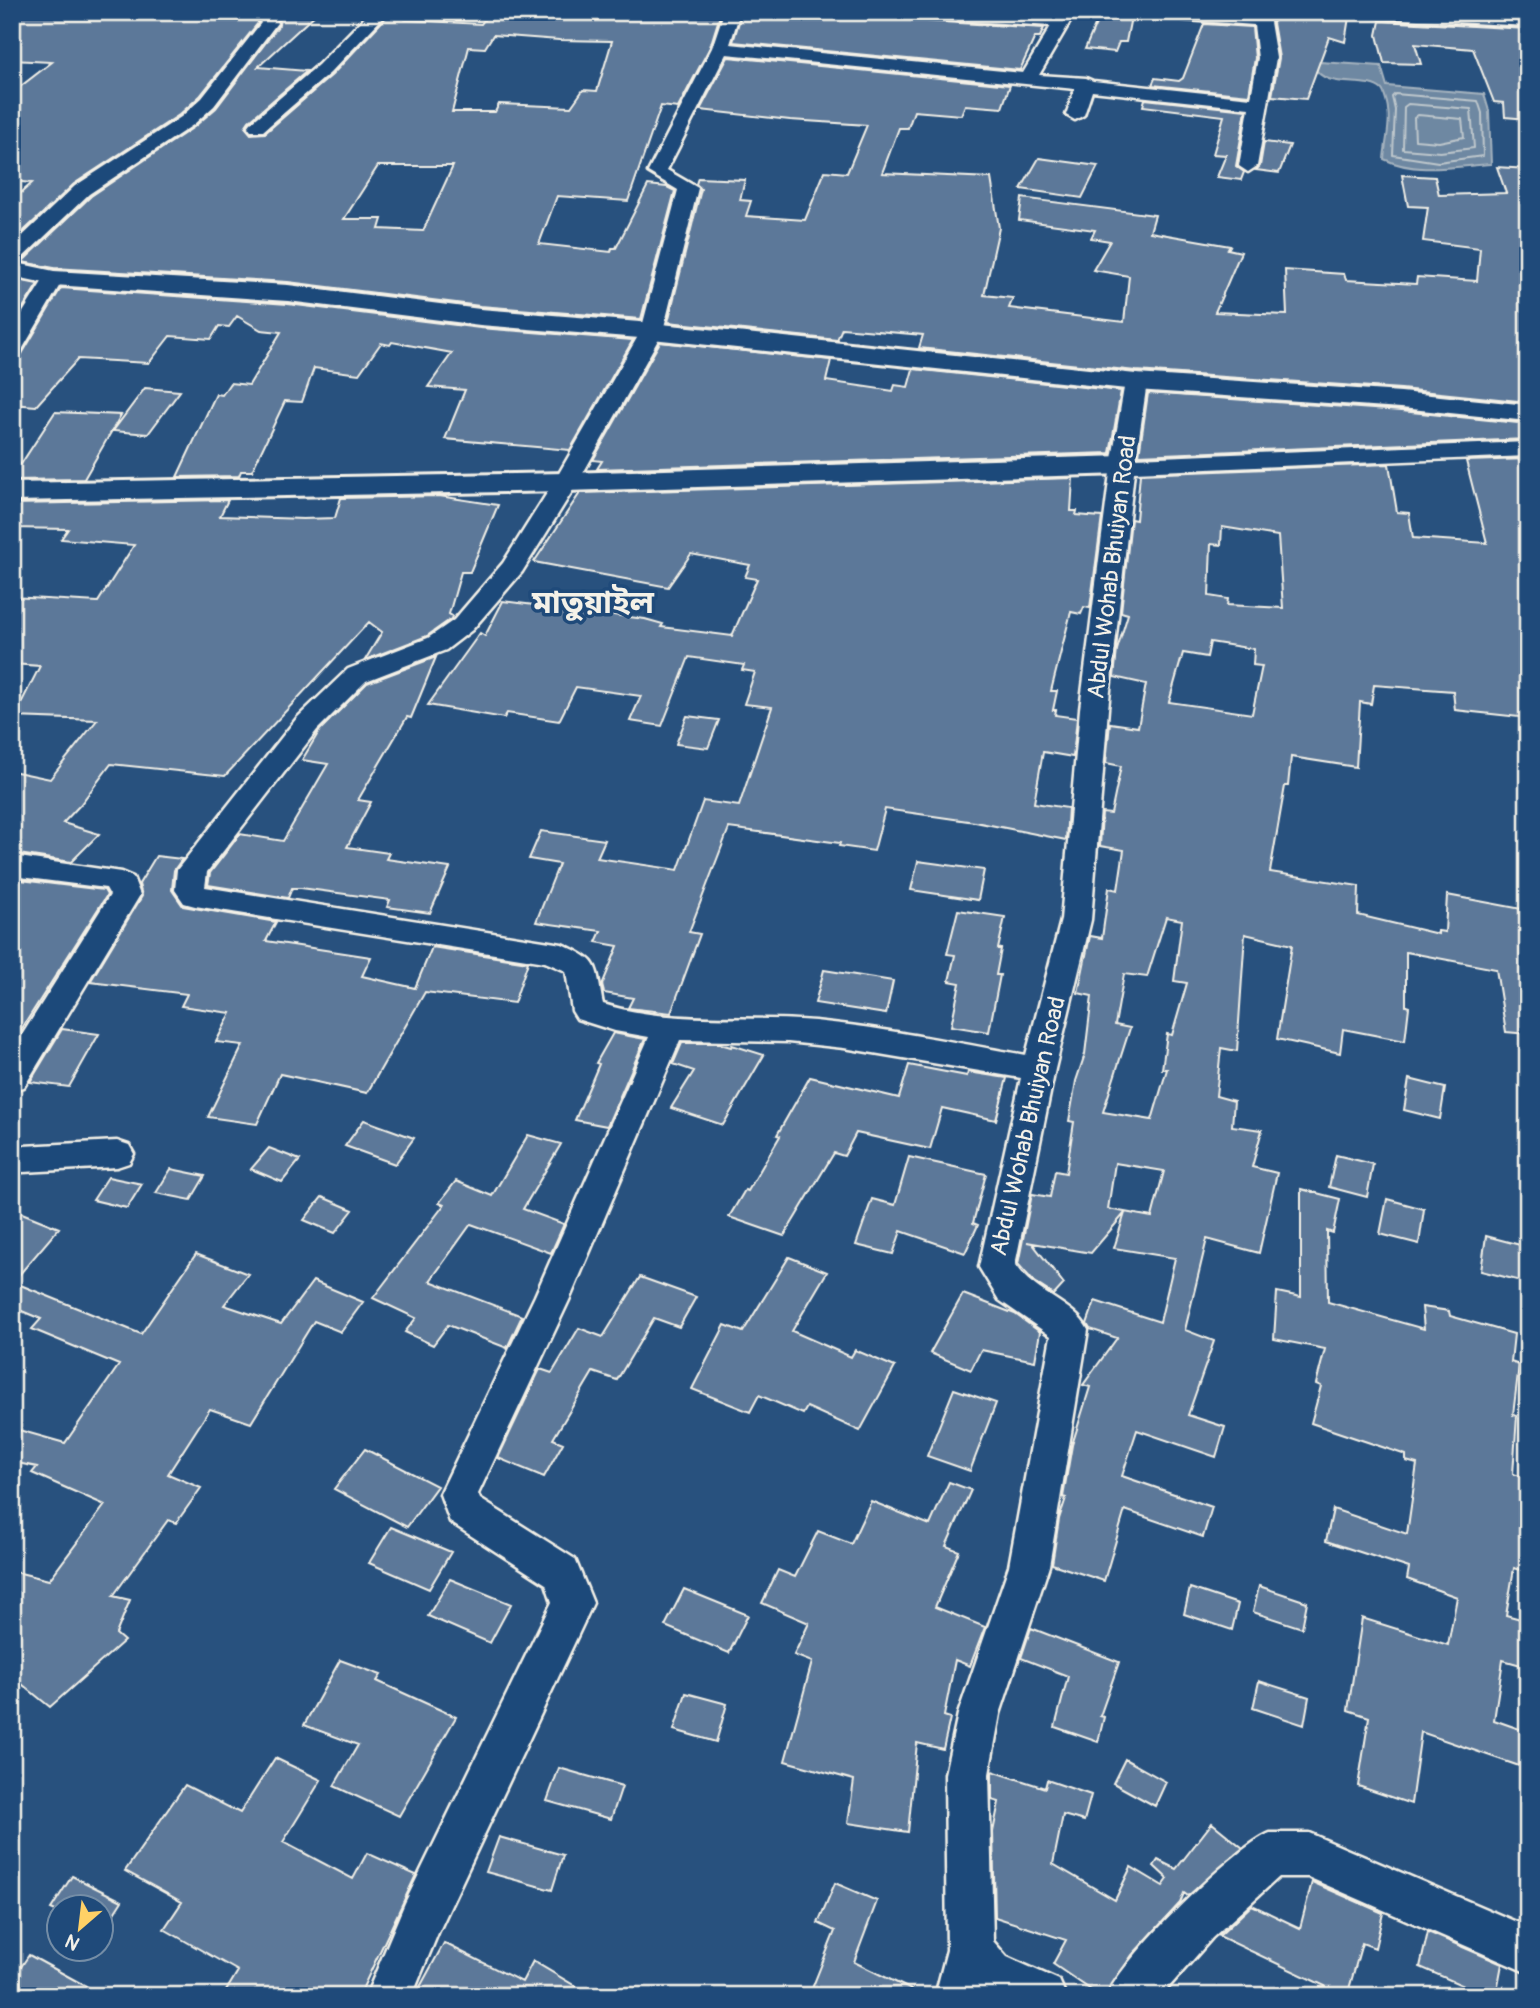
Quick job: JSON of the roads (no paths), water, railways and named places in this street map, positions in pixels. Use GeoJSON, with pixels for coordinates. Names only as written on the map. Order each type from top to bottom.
{"type":"FeatureCollection","features":[{"type":"Feature","properties":{"kind":"street"},"geometry":{"type":"LineString","coordinates":[[12,257],[82,190],[187,121],[208,102],[269,23],[266,16],[270,12]]}},
{"type":"Feature","properties":{"kind":"street"},"geometry":{"type":"LineString","coordinates":[[257,127],[324,69],[357,32],[380,12]]}},
{"type":"Feature","properties":{"kind":"street"},"geometry":{"type":"LineString","coordinates":[[732,12],[720,48],[657,172],[688,188],[652,331],[566,482],[513,567],[463,625],[437,644],[357,675],[307,724],[192,870],[190,890],[195,896],[551,952],[580,965],[588,1011],[612,1020],[670,1026],[816,1032],[1039,1069]]}},
{"type":"Feature","properties":{"kind":"street"},"geometry":{"type":"LineString","coordinates":[[910,12],[1064,17],[1028,79]]}},
{"type":"Feature","properties":{"kind":"street"},"geometry":{"type":"LineString","coordinates":[[1147,12],[1266,17],[1267,58],[1248,166]]}},
{"type":"Feature","properties":{"kind":"street"},"geometry":{"type":"LineString","coordinates":[[1363,12],[1528,21]]}},
{"type":"Feature","properties":{"kind":"street"},"geometry":{"type":"LineString","coordinates":[[720,48],[1086,83],[1260,104]]}},
{"type":"Feature","properties":{"kind":"street"},"geometry":{"type":"LineString","coordinates":[[1075,115],[1086,83]]}},
{"type":"Feature","properties":{"kind":"street"},"geometry":{"type":"LineString","coordinates":[[12,269],[54,278],[288,293],[480,317],[652,331],[1136,382],[1401,400],[1528,413]]}},
{"type":"Feature","properties":{"kind":"street"},"geometry":{"type":"LineString","coordinates":[[12,348],[54,278]]}},
{"type":"Feature","properties":{"kind":"street","name":"Abdul Wohab Bhuiyan Road"},"geometry":{"type":"LineString","coordinates":[[970,1950],[967,1774],[979,1714],[1029,1566],[1070,1330],[1012,1290],[997,1267],[1039,1069],[1076,920],[1094,709],[1123,464],[1136,382]]}},
{"type":"Feature","properties":{"kind":"street"},"geometry":{"type":"LineString","coordinates":[[12,492],[566,482],[1528,449]]}},
{"type":"Feature","properties":{"kind":"street"},"geometry":{"type":"LineString","coordinates":[[12,866],[111,879],[123,884],[125,895],[17,1062]]}},
{"type":"Feature","properties":{"kind":"street"},"geometry":{"type":"LineString","coordinates":[[389,1996],[421,1919],[573,1603],[561,1572],[464,1510],[459,1494],[553,1296],[670,1026]]}},
{"type":"Feature","properties":{"kind":"street"},"geometry":{"type":"LineString","coordinates":[[16,1165],[117,1154]]}},
{"type":"Feature","properties":{"kind":"street"},"geometry":{"type":"LineString","coordinates":[[1130,1996],[1196,1922],[1270,1855],[1309,1855],[1528,1950]]}},
{"type":"Feature","properties":{"kind":"street"},"geometry":{"type":"LineString","coordinates":[[958,1996],[970,1950]]}},
{"type":"Feature","properties":{"kind":"street"},"geometry":{"type":"LineString","coordinates":[[970,1950],[991,1973],[1043,1996]]}},
{"type":"Feature","properties":{"kind":"water"},"geometry":{"type":"Polygon","coordinates":[[[1320,62],[1381,66],[1387,86],[1484,94],[1489,111],[1491,164],[1423,168],[1396,164],[1384,159],[1389,116],[1383,91],[1375,86],[1327,78],[1313,65],[1320,62]]]}},
{"type":"Feature","properties":{"kind":"district","name":"মাতুয়াইল"},"geometry":{"type":"Point","coordinates":[593,603]}}]}
